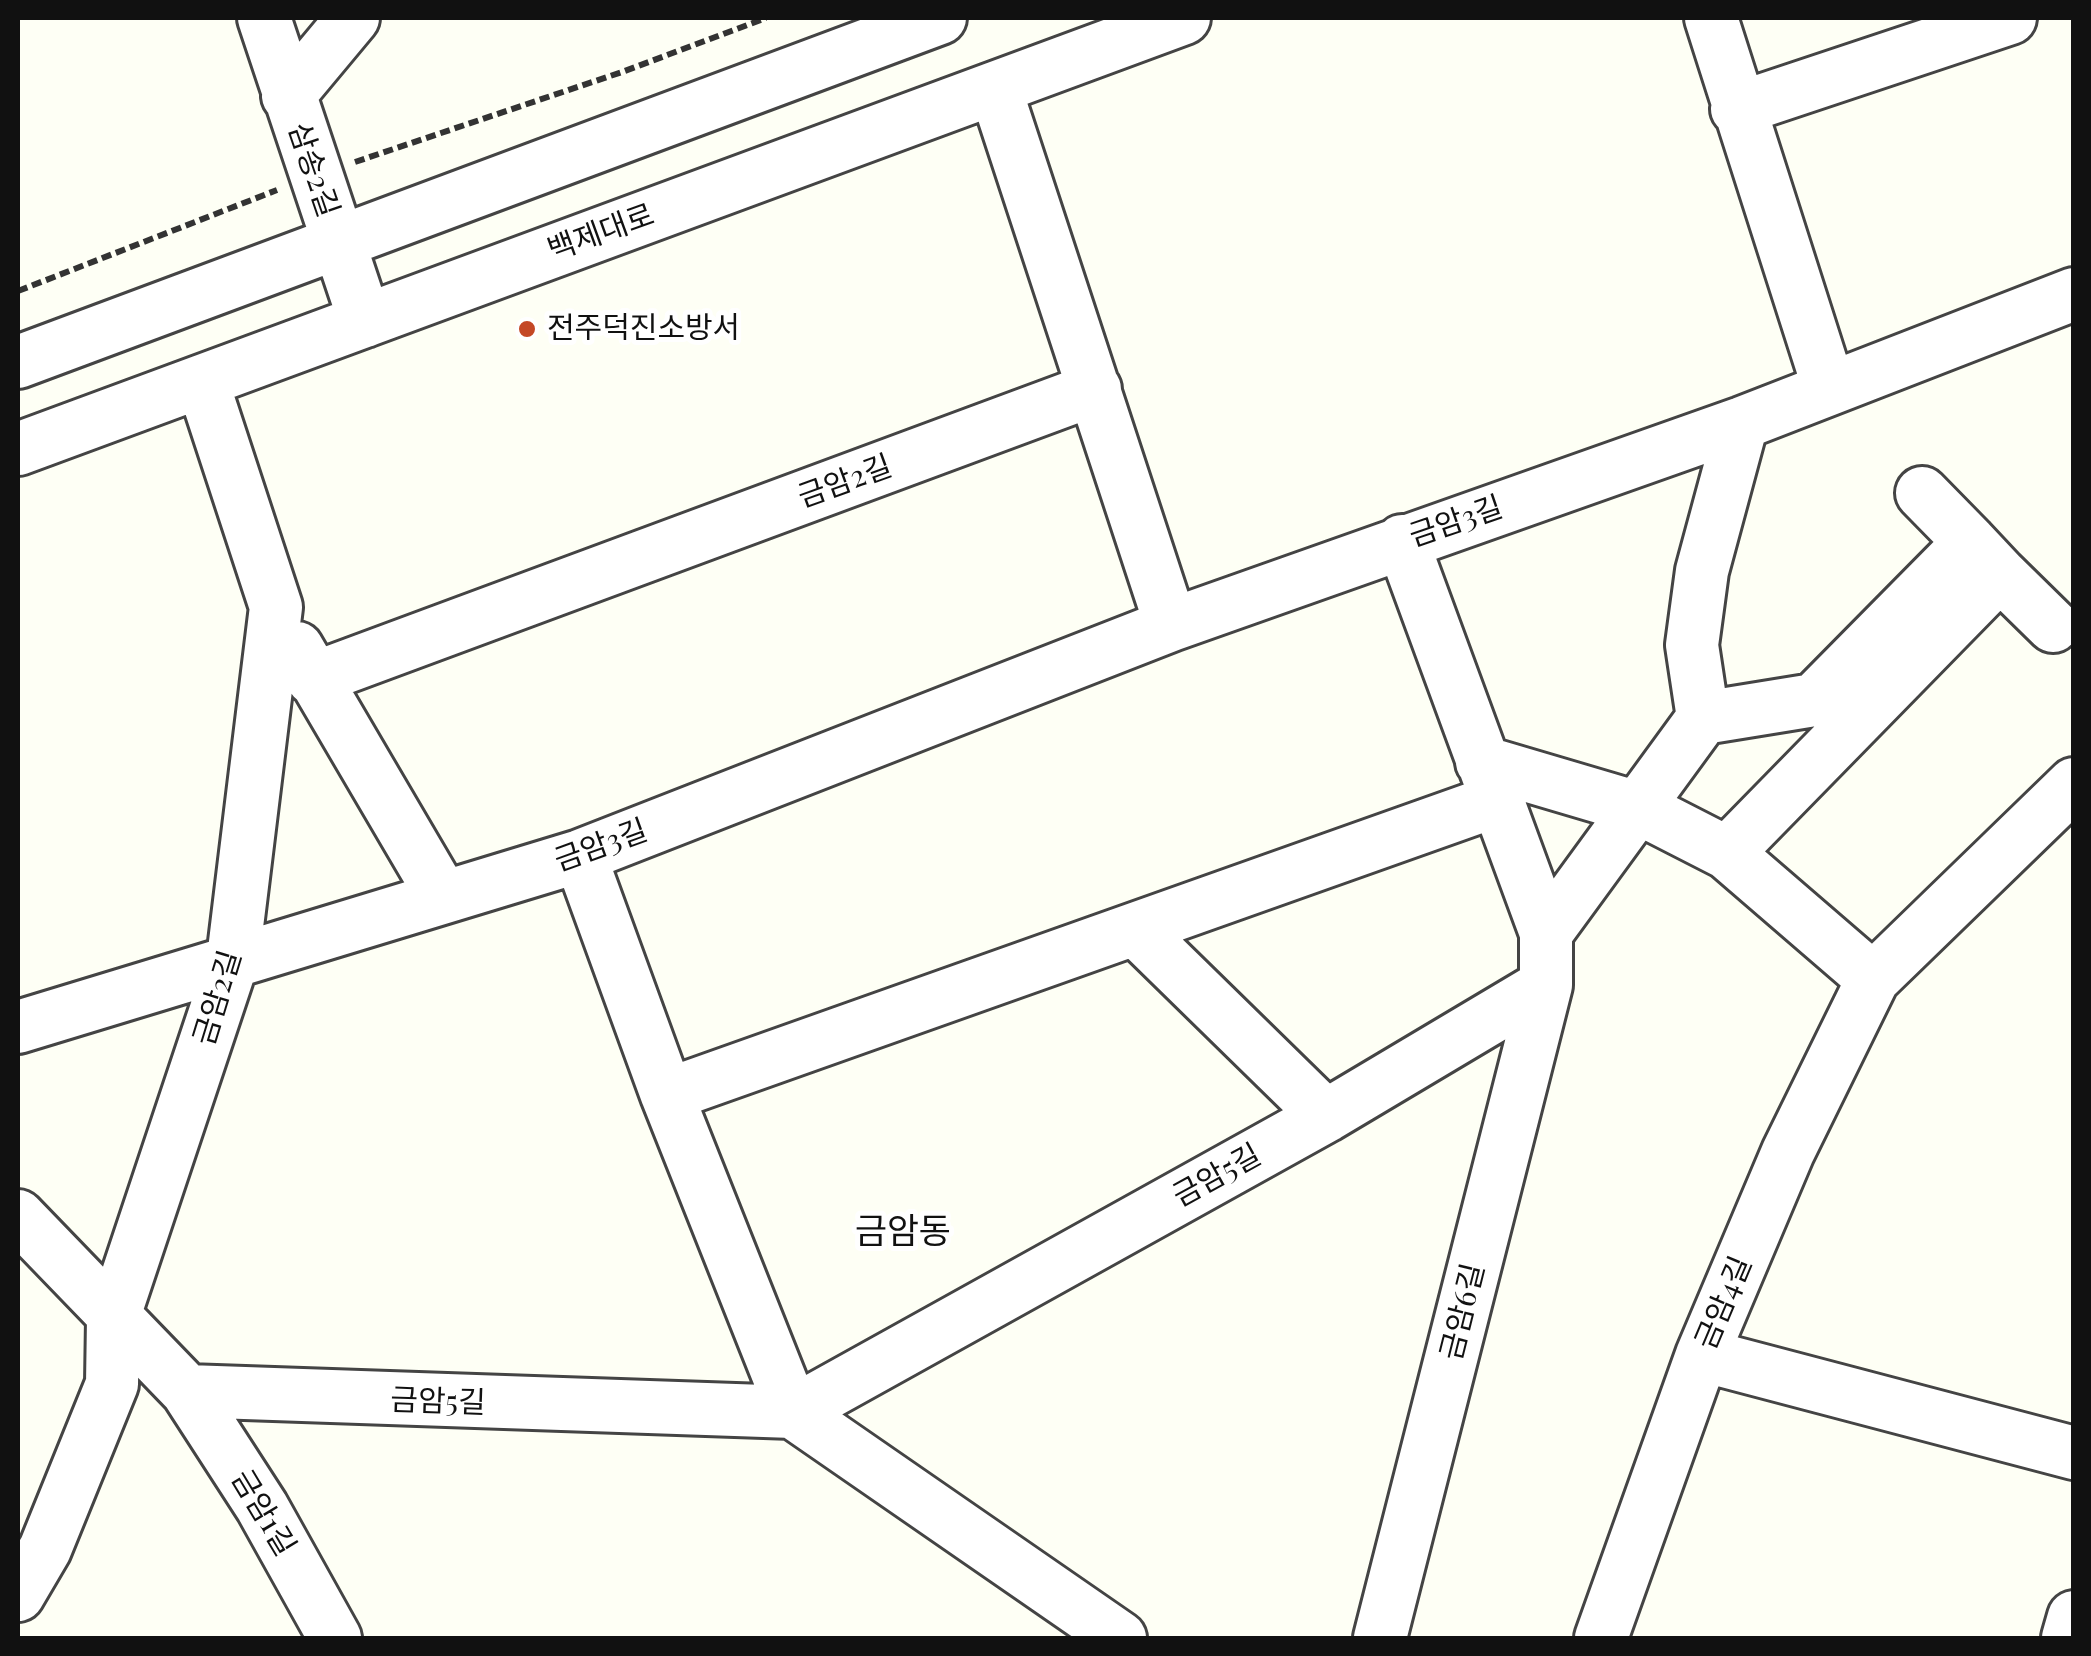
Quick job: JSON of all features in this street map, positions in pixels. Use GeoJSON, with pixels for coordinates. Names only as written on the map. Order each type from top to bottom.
{"type":"FeatureCollection","features":[{"type":"Feature","properties":{"kind":"street","name":"삼송2길"},"geometry":{"type":"LineString","coordinates":[[264,18],[365,321]]}},
{"type":"Feature","properties":{"kind":"street"},"geometry":{"type":"LineString","coordinates":[[288,96],[354,18]]}},
{"type":"Feature","properties":{"kind":"street"},"geometry":{"type":"LineString","coordinates":[[18,362],[934,18]]}},
{"type":"Feature","properties":{"kind":"street","name":"백제대로"},"geometry":{"type":"LineString","coordinates":[[18,449],[1184,18]]}},
{"type":"Feature","properties":{"kind":"street"},"geometry":{"type":"LineString","coordinates":[[1711,18],[1737,109],[1830,388]]}},
{"type":"Feature","properties":{"kind":"street"},"geometry":{"type":"LineString","coordinates":[[1737,109],[2010,18]]}},
{"type":"Feature","properties":{"kind":"street"},"geometry":{"type":"LineString","coordinates":[[995,88],[1171,625]]}},
{"type":"Feature","properties":{"kind":"street","name":"금암3길"},"geometry":{"type":"LineString","coordinates":[[18,1027],[580,856],[1171,625],[1742,424],[2074,294]]}},
{"type":"Feature","properties":{"kind":"street","name":"금암2길"},"geometry":{"type":"LineString","coordinates":[[18,1595],[45,1548],[112,1384],[112,1318],[233,959],[276,607],[202,381]]}},
{"type":"Feature","properties":{"kind":"street","name":"금암2길"},"geometry":{"type":"LineString","coordinates":[[313,679],[1095,389]]}},
{"type":"Feature","properties":{"kind":"street"},"geometry":{"type":"LineString","coordinates":[[1546,933],[1703,718],[1692,645],[1702,571],[1742,424]]}},
{"type":"Feature","properties":{"kind":"street"},"geometry":{"type":"LineString","coordinates":[[1922,493],[2053,626]]}},
{"type":"Feature","properties":{"kind":"street","name":"금암6길"},"geometry":{"type":"LineString","coordinates":[[1380,1638],[1546,985],[1546,933],[1402,541]]}},
{"type":"Feature","properties":{"kind":"street"},"geometry":{"type":"LineString","coordinates":[[1703,718],[1814,700],[1985,558]]}},
{"type":"Feature","properties":{"kind":"street"},"geometry":{"type":"LineString","coordinates":[[1727,854],[1985,558]]}},
{"type":"Feature","properties":{"kind":"street"},"geometry":{"type":"LineString","coordinates":[[276,607],[313,679],[443,897]]}},
{"type":"Feature","properties":{"kind":"street"},"geometry":{"type":"LineString","coordinates":[[667,1095],[1137,931],[1490,781],[1640,809],[1727,854],[1873,979]]}},
{"type":"Feature","properties":{"kind":"street","name":"금암4길"},"geometry":{"type":"LineString","coordinates":[[1601,1638],[1702,1355],[1788,1152],[1873,979],[2074,784]]}},
{"type":"Feature","properties":{"kind":"street"},"geometry":{"type":"LineString","coordinates":[[580,856],[667,1095],[793,1412],[1120,1638]]}},
{"type":"Feature","properties":{"kind":"street"},"geometry":{"type":"LineString","coordinates":[[1137,931],[1326,1116],[1546,985]]}},
{"type":"Feature","properties":{"kind":"street","name":"금암5길"},"geometry":{"type":"LineString","coordinates":[[187,1391],[793,1412],[1326,1116]]}},
{"type":"Feature","properties":{"kind":"street"},"geometry":{"type":"LineString","coordinates":[[18,1216],[112,1318],[187,1391]]}},
{"type":"Feature","properties":{"kind":"street"},"geometry":{"type":"LineString","coordinates":[[1702,1355],[2074,1453]]}},
{"type":"Feature","properties":{"kind":"street","name":"금암1길"},"geometry":{"type":"LineString","coordinates":[[187,1391],[262,1507],[335,1638]]}},
{"type":"Feature","properties":{"kind":"street"},"geometry":{"type":"LineString","coordinates":[[2068,1638],[2074,1618]]}},
{"type":"Feature","properties":{"kind":"path"},"geometry":{"type":"LineString","coordinates":[[364,159],[622,72],[766,18]]}},
{"type":"Feature","properties":{"kind":"path"},"geometry":{"type":"LineString","coordinates":[[18,291],[278,190]]}},
{"type":"Feature","properties":{"kind":"place","name":"전주덕진소방서"},"geometry":{"type":"Point","coordinates":[527,329]}},
{"type":"Feature","properties":{"kind":"district","name":"금암동"},"geometry":{"type":"Point","coordinates":[903,1232]}}]}
